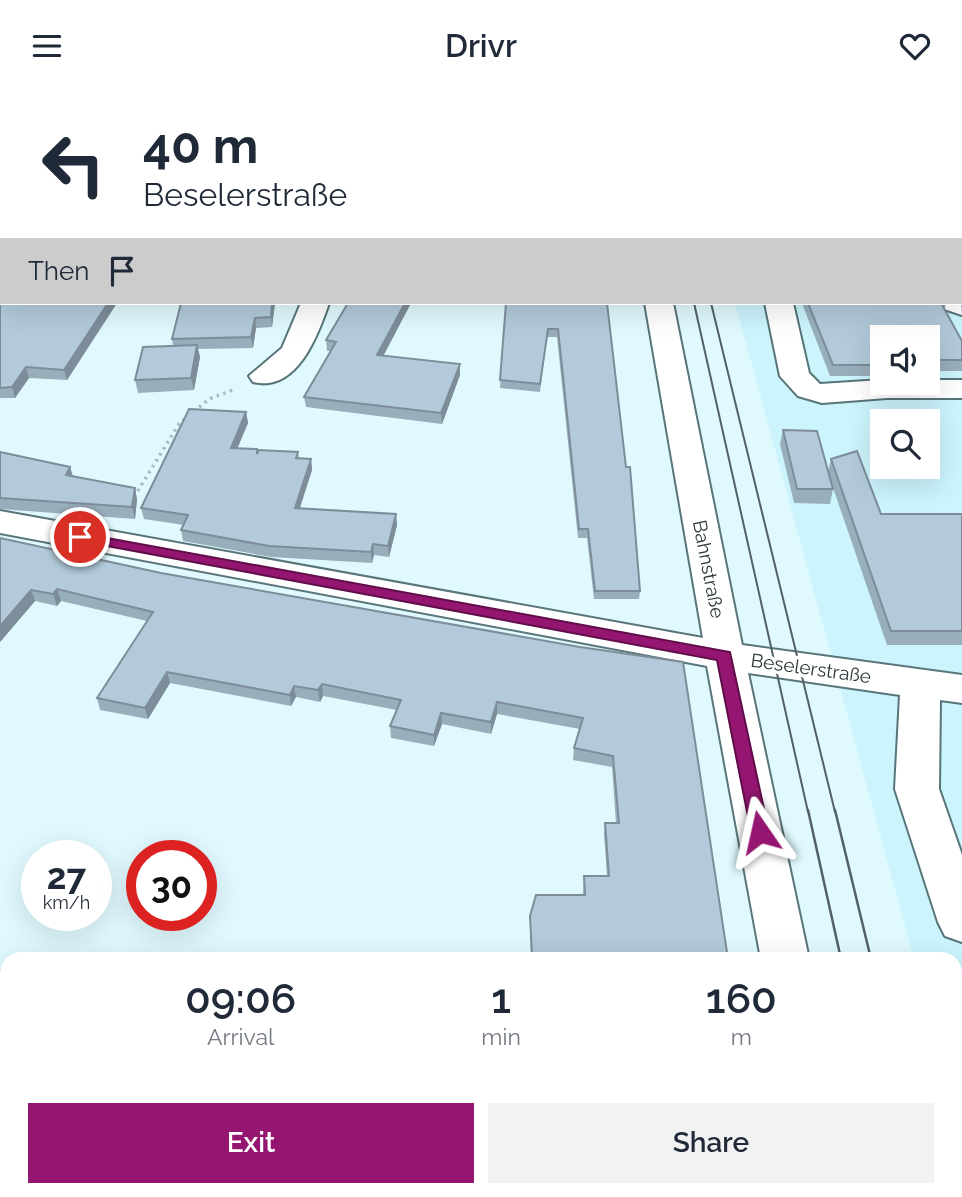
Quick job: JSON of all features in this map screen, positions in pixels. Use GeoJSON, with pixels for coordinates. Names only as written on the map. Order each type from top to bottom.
{"type":"FeatureCollection","features":[{"type":"Feature","properties":{"kind":"street"},"geometry":{"type":"LineString","coordinates":[[264,376],[286,364],[297,349],[314,305]]}},
{"type":"Feature","properties":{"kind":"street","name":"Bahnstraße"},"geometry":{"type":"LineString","coordinates":[[659,305],[784,952]]}},
{"type":"Feature","properties":{"kind":"street"},"geometry":{"type":"LineString","coordinates":[[779,305],[795,376],[809,390],[822,394],[887,389],[962,389]]}},
{"type":"Feature","properties":{"kind":"street","name":"Beselerstraße"},"geometry":{"type":"LineString","coordinates":[[0,522],[725,656],[962,689]]}},
{"type":"Feature","properties":{"kind":"street"},"geometry":{"type":"LineString","coordinates":[[920,683],[917,789],[962,922]]}},
{"type":"Feature","properties":{"kind":"path"},"geometry":{"type":"LineString","coordinates":[[106,542],[179,424],[209,399],[264,376]]}},
{"type":"Feature","properties":{"kind":"shaded area"},"geometry":{"type":"Polygon","coordinates":[[[736,305],[962,305],[962,952],[912,952],[736,305]]]}},
{"type":"Feature","properties":{"kind":"building"},"geometry":{"type":"Polygon","coordinates":[[[0,305],[107,305],[64,370],[26,367],[12,387],[0,388],[0,305]]]}},
{"type":"Feature","properties":{"kind":"building"},"geometry":{"type":"Polygon","coordinates":[[[180,305],[272,305],[271,317],[255,318],[251,337],[172,339],[180,305]]]}},
{"type":"Feature","properties":{"kind":"building"},"geometry":{"type":"Polygon","coordinates":[[[347,305],[404,305],[377,355],[460,364],[441,413],[304,397],[336,342],[326,340],[347,305]]]}},
{"type":"Feature","properties":{"kind":"building"},"geometry":{"type":"Polygon","coordinates":[[[506,305],[607,305],[626,467],[630,467],[640,591],[595,591],[588,529],[579,529],[558,329],[548,329],[540,384],[500,380],[506,305]]]}},
{"type":"Feature","properties":{"kind":"building"},"geometry":{"type":"Polygon","coordinates":[[[809,305],[942,305],[962,341],[962,360],[940,360],[940,325],[870,325],[870,365],[833,365],[809,305]]]}},
{"type":"Feature","properties":{"kind":"building"},"geometry":{"type":"Polygon","coordinates":[[[197,345],[191,378],[135,380],[143,347],[197,345]]]}},
{"type":"Feature","properties":{"kind":"building"},"geometry":{"type":"Polygon","coordinates":[[[189,409],[246,412],[231,448],[257,449],[257,454],[259,450],[298,452],[296,458],[311,459],[295,508],[396,514],[388,546],[373,544],[371,552],[269,546],[181,530],[188,515],[141,508],[189,409]]]}},
{"type":"Feature","properties":{"kind":"building"},"geometry":{"type":"Polygon","coordinates":[[[783,430],[817,431],[833,489],[797,489],[783,430]]]}},
{"type":"Feature","properties":{"kind":"building"},"geometry":{"type":"Polygon","coordinates":[[[857,451],[881,514],[962,514],[962,631],[891,631],[831,459],[857,451]]]}},
{"type":"Feature","properties":{"kind":"building"},"geometry":{"type":"Polygon","coordinates":[[[0,452],[70,467],[66,475],[135,488],[132,507],[0,498],[0,452]]]}},
{"type":"Feature","properties":{"kind":"building"},"geometry":{"type":"Polygon","coordinates":[[[0,538],[161,573],[580,647],[683,662],[727,952],[532,952],[530,916],[536,895],[585,895],[584,876],[609,876],[605,823],[619,823],[613,756],[574,748],[583,718],[497,702],[491,722],[441,713],[434,735],[390,726],[401,700],[322,684],[318,690],[294,686],[290,695],[167,672],[145,708],[97,698],[153,612],[57,589],[53,594],[31,590],[0,626],[0,538]]]}},
{"type":"Feature","properties":{"kind":"tram line"},"geometry":{"type":"LineString","coordinates":[[694,305],[808,812]]}},
{"type":"Feature","properties":{"kind":"tram line"},"geometry":{"type":"LineString","coordinates":[[711,305],[835,812]]}},
{"type":"Feature","properties":{"kind":"tram line"},"geometry":{"type":"LineString","coordinates":[[808,810],[839,952]]}},
{"type":"Feature","properties":{"kind":"tram line"},"geometry":{"type":"LineString","coordinates":[[835,810],[869,952]]}},
{"type":"Feature","properties":{"kind":"route"},"geometry":{"type":"LineString","coordinates":[[80,537],[725,656],[760,832]]}}]}
